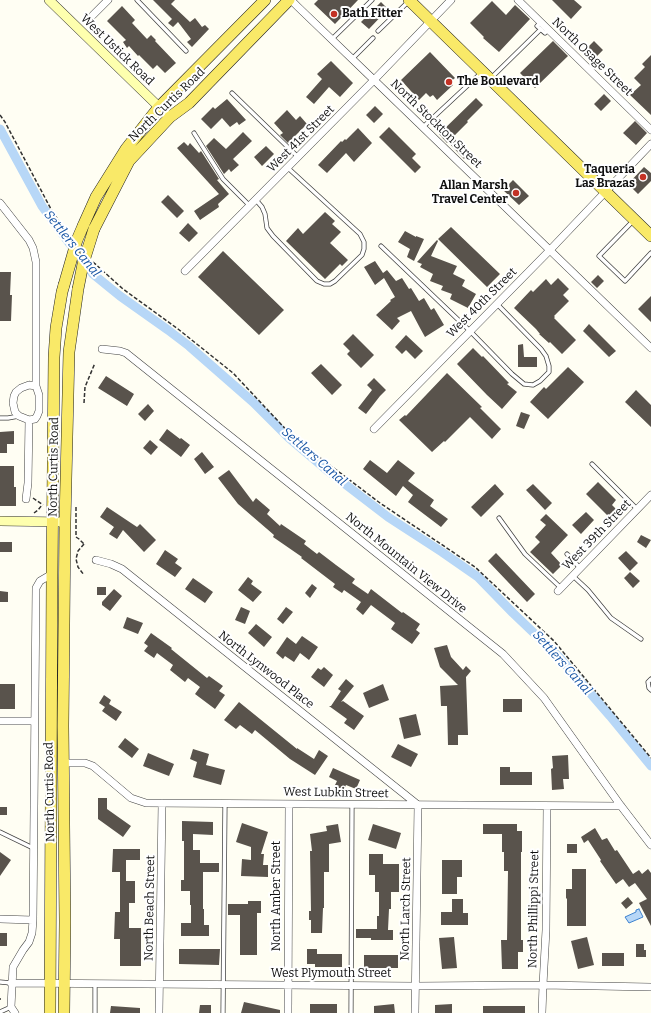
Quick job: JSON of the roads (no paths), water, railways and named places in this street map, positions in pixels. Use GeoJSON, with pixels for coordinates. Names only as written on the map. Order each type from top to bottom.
{"type":"FeatureCollection","features":[{"type":"Feature","properties":{"kind":"main road","name":"West Ustick Road"},"geometry":{"type":"LineString","coordinates":[[49,0],[170,117]]}},
{"type":"Feature","properties":{"kind":"main road","name":"North Curtis Road"},"geometry":{"type":"LineString","coordinates":[[50,1013],[54,357],[56,328],[62,292],[77,240],[83,226],[96,197],[126,149],[159,108],[265,0]]}},
{"type":"Feature","properties":{"kind":"main road","name":"North Curtis Road"},"geometry":{"type":"LineString","coordinates":[[64,1013],[65,922],[63,726],[69,352],[83,264],[94,229],[129,161],[170,117],[189,103],[290,0]]}},
{"type":"Feature","properties":{"kind":"main road"},"geometry":{"type":"LineString","coordinates":[[409,0],[651,236]]}},
{"type":"Feature","properties":{"kind":"main road"},"geometry":{"type":"LineString","coordinates":[[0,521],[66,522]]}},
{"type":"Feature","properties":{"kind":"street"},"geometry":{"type":"LineString","coordinates":[[92,15],[108,0]]}},
{"type":"Feature","properties":{"kind":"street","name":"North Stockton Street"},"geometry":{"type":"LineString","coordinates":[[290,0],[651,348]]}},
{"type":"Feature","properties":{"kind":"street","name":"West 41st Street"},"geometry":{"type":"LineString","coordinates":[[185,271],[288,168],[450,0]]}},
{"type":"Feature","properties":{"kind":"street","name":"North Osage Street"},"geometry":{"type":"LineString","coordinates":[[518,0],[543,27],[651,130]]}},
{"type":"Feature","properties":{"kind":"street","name":"West 40th Street"},"geometry":{"type":"LineString","coordinates":[[374,429],[550,250],[651,144]]}},
{"type":"Feature","properties":{"kind":"street","name":"North Curtis Road"},"geometry":{"type":"LineString","coordinates":[[0,202],[29,240],[36,262],[36,386],[39,395],[39,411],[35,419],[29,420]]}},
{"type":"Feature","properties":{"kind":"street","name":"North Mountain View Drive"},"geometry":{"type":"LineString","coordinates":[[102,349],[126,353],[503,654],[544,698],[621,806],[651,845]]}},
{"type":"Feature","properties":{"kind":"street"},"geometry":{"type":"LineString","coordinates":[[28,498],[29,420],[19,416],[15,412],[13,403],[16,392],[21,388],[29,385],[36,386]]}},
{"type":"Feature","properties":{"kind":"street","name":"West 39th Street"},"geometry":{"type":"LineString","coordinates":[[560,589],[650,496]]}},
{"type":"Feature","properties":{"kind":"street","name":"North Lynwood Place"},"geometry":{"type":"LineString","coordinates":[[96,560],[122,569],[418,805]]}},
{"type":"Feature","properties":{"kind":"street","name":"North Curtis Road"},"geometry":{"type":"LineString","coordinates":[[13,1010],[11,983],[13,967],[29,942],[32,933],[33,920],[36,588],[40,580],[52,574]]}},
{"type":"Feature","properties":{"kind":"street"},"geometry":{"type":"LineString","coordinates":[[0,721],[34,721]]}},
{"type":"Feature","properties":{"kind":"street","name":"West Lubkin Street"},"geometry":{"type":"LineString","coordinates":[[63,762],[85,763],[92,766],[131,798],[146,803],[621,806]]}},
{"type":"Feature","properties":{"kind":"street","name":"North Beach Street"},"geometry":{"type":"LineString","coordinates":[[159,1013],[162,803]]}},
{"type":"Feature","properties":{"kind":"street","name":"North Amber Street"},"geometry":{"type":"LineString","coordinates":[[288,1013],[289,804]]}},
{"type":"Feature","properties":{"kind":"street","name":"North Larch Street"},"geometry":{"type":"LineString","coordinates":[[416,1013],[415,986],[418,805]]}},
{"type":"Feature","properties":{"kind":"street","name":"North Phillippi Street"},"geometry":{"type":"LineString","coordinates":[[542,1013],[546,930],[547,806]]}},
{"type":"Feature","properties":{"kind":"street"},"geometry":{"type":"LineString","coordinates":[[0,919],[33,920]]}},
{"type":"Feature","properties":{"kind":"street","name":"West Plymouth Street"},"geometry":{"type":"LineString","coordinates":[[11,983],[415,986],[543,985],[651,987]]}},
{"type":"Feature","properties":{"kind":"lane"},"geometry":{"type":"LineString","coordinates":[[137,0],[186,51]]}},
{"type":"Feature","properties":{"kind":"lane"},"geometry":{"type":"LineString","coordinates":[[332,40],[372,0]]}},
{"type":"Feature","properties":{"kind":"lane"},"geometry":{"type":"LineString","coordinates":[[378,31],[409,0]]}},
{"type":"Feature","properties":{"kind":"lane"},"geometry":{"type":"LineString","coordinates":[[423,127],[543,27]]}},
{"type":"Feature","properties":{"kind":"lane"},"geometry":{"type":"LineString","coordinates":[[352,59],[373,38]]}},
{"type":"Feature","properties":{"kind":"lane"},"geometry":{"type":"LineString","coordinates":[[232,93],[298,157]]}},
{"type":"Feature","properties":{"kind":"lane"},"geometry":{"type":"LineString","coordinates":[[194,133],[223,179],[250,206]]}},
{"type":"Feature","properties":{"kind":"lane"},"geometry":{"type":"LineString","coordinates":[[256,200],[262,207],[265,214],[267,228],[273,236],[317,280],[324,284],[330,284],[335,281],[362,255],[364,242],[360,234],[288,168]]}},
{"type":"Feature","properties":{"kind":"lane"},"geometry":{"type":"LineString","coordinates":[[634,220],[599,256],[625,281],[651,253]]}},
{"type":"Feature","properties":{"kind":"lane"},"geometry":{"type":"LineString","coordinates":[[381,246],[470,331],[512,374],[524,384],[533,385],[540,381],[549,372],[546,356],[497,304]]}},
{"type":"Feature","properties":{"kind":"lane"},"geometry":{"type":"LineString","coordinates":[[0,418],[19,416]]}},
{"type":"Feature","properties":{"kind":"lane"},"geometry":{"type":"LineString","coordinates":[[592,464],[637,509]]}},
{"type":"Feature","properties":{"kind":"lane"},"geometry":{"type":"LineString","coordinates":[[499,518],[525,554],[560,589]]}},
{"type":"Feature","properties":{"kind":"lane"},"geometry":{"type":"LineString","coordinates":[[567,554],[580,568]]}},
{"type":"Feature","properties":{"kind":"lane"},"geometry":{"type":"LineString","coordinates":[[573,576],[588,590],[611,618],[641,639]]}},
{"type":"Feature","properties":{"kind":"lane"},"geometry":{"type":"LineString","coordinates":[[651,679],[648,682],[651,690]]}},
{"type":"Feature","properties":{"kind":"lane"},"geometry":{"type":"LineString","coordinates":[[223,1013],[225,803]]}},
{"type":"Feature","properties":{"kind":"lane"},"geometry":{"type":"LineString","coordinates":[[351,1013],[352,804]]}},
{"type":"Feature","properties":{"kind":"lane"},"geometry":{"type":"LineString","coordinates":[[0,832],[34,848]]}},
{"type":"Feature","properties":{"kind":"lane"},"geometry":{"type":"LineString","coordinates":[[0,982],[11,983]]}},
{"type":"Feature","properties":{"kind":"lane"},"geometry":{"type":"LineString","coordinates":[[95,984],[95,1013]]}},
{"type":"Feature","properties":{"kind":"lane"},"geometry":{"type":"LineString","coordinates":[[0,1012],[13,1010]]}},
{"type":"Feature","properties":{"kind":"water"},"geometry":{"type":"Polygon","coordinates":[[[639,909],[643,917],[629,923],[625,917],[639,909]]]}},
{"type":"Feature","properties":{"kind":"waterway","name":"Settlers Canal"},"geometry":{"type":"LineString","coordinates":[[0,129],[42,206],[93,274],[120,296],[189,346],[253,402],[289,438],[328,471],[388,517],[478,577],[559,657],[651,766]]}},
{"type":"Feature","properties":{"kind":"place","name":"Bath Fitter"},"geometry":{"type":"Point","coordinates":[334,14]}},
{"type":"Feature","properties":{"kind":"place","name":"The Boulevard"},"geometry":{"type":"Point","coordinates":[449,82]}},
{"type":"Feature","properties":{"kind":"place","name":"Taqueria Las Brazas"},"geometry":{"type":"Point","coordinates":[643,177]}},
{"type":"Feature","properties":{"kind":"place","name":"Allan Marsh Travel Center"},"geometry":{"type":"Point","coordinates":[516,193]}}]}
